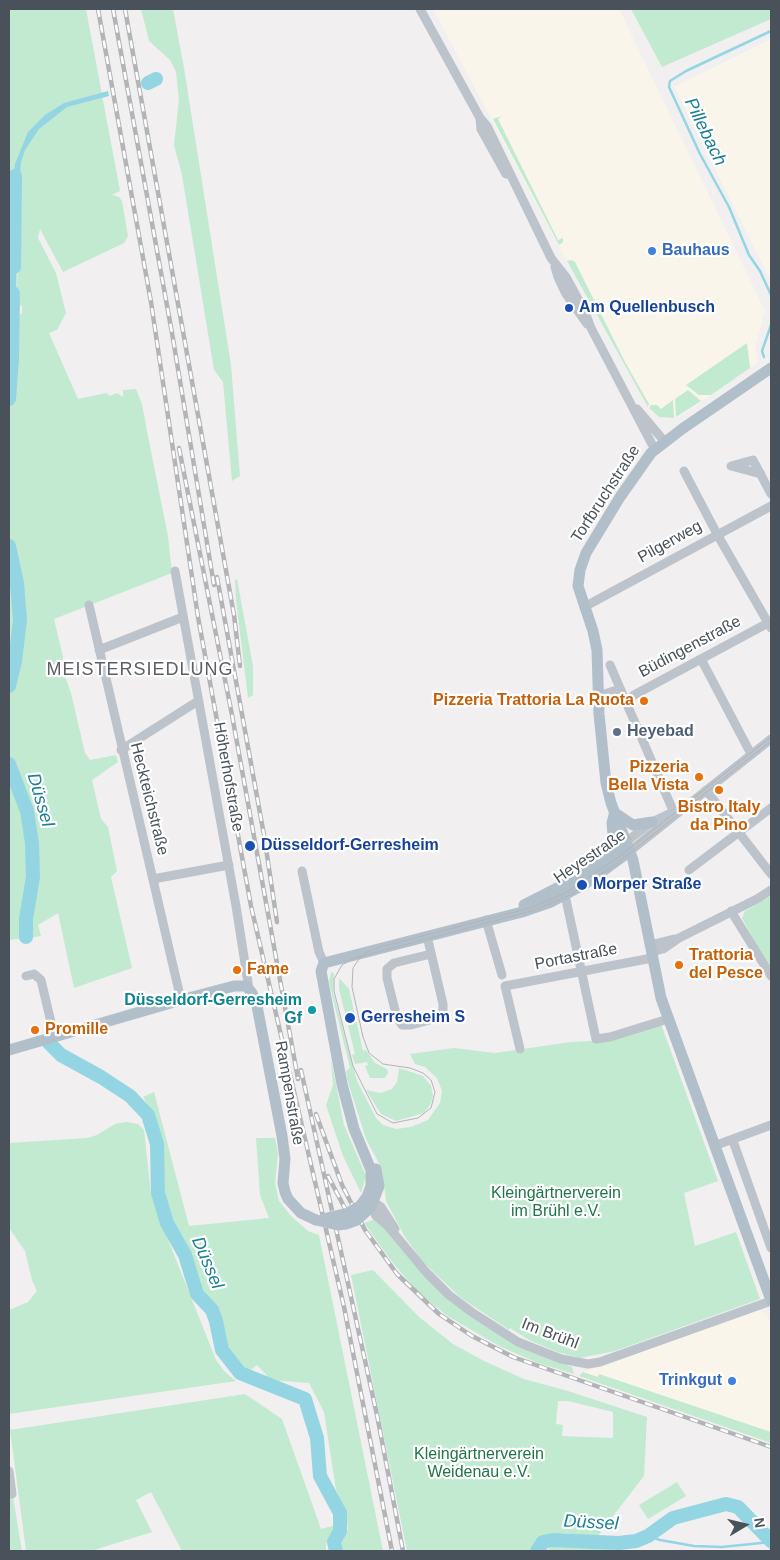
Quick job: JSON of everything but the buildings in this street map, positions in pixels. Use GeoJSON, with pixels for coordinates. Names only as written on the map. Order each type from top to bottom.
{"type":"FeatureCollection","features":[{"type":"Feature","properties":{"kind":"main road","name":"Torfbruchstraße"},"geometry":{"type":"LineString","coordinates":[[628,846],[614,813],[604,769],[596,640],[584,607],[578,582],[586,553],[638,469],[655,450],[771,368]]}},
{"type":"Feature","properties":{"kind":"main road"},"geometry":{"type":"LineString","coordinates":[[607,857],[614,834],[612,823],[614,813],[633,825],[652,822]]}},
{"type":"Feature","properties":{"kind":"main road"},"geometry":{"type":"LineString","coordinates":[[628,846],[658,987],[668,1019],[771,1301]]}},
{"type":"Feature","properties":{"kind":"main road","name":"Heyestraße"},"geometry":{"type":"LineString","coordinates":[[500,916],[563,886],[607,857],[628,846]]}},
{"type":"Feature","properties":{"kind":"main road","name":"Heyestraße"},"geometry":{"type":"LineString","coordinates":[[323,964],[533,908],[565,895],[628,846]]}},
{"type":"Feature","properties":{"kind":"main road"},"geometry":{"type":"LineString","coordinates":[[323,964],[321,971],[344,1092],[354,1129],[371,1170],[371,1202]]}},
{"type":"Feature","properties":{"kind":"main road"},"geometry":{"type":"LineString","coordinates":[[9,1050],[54,1035],[234,986],[249,989]]}},
{"type":"Feature","properties":{"kind":"main road","name":"Rampenstraße"},"geometry":{"type":"LineString","coordinates":[[249,989],[257,1006],[282,1136],[284,1159],[282,1183],[288,1200],[301,1213],[316,1220],[338,1225],[357,1220],[371,1202]]}},
{"type":"Feature","properties":{"kind":"street"},"geometry":{"type":"LineString","coordinates":[[420,9],[502,154],[515,188],[555,264],[566,277],[585,312],[591,328],[655,450]]}},
{"type":"Feature","properties":{"kind":"street"},"geometry":{"type":"LineString","coordinates":[[632,403],[665,442]]}},
{"type":"Feature","properties":{"kind":"street"},"geometry":{"type":"LineString","coordinates":[[684,471],[717,534],[770,625]]}},
{"type":"Feature","properties":{"kind":"street"},"geometry":{"type":"LineString","coordinates":[[761,474],[771,494]]}},
{"type":"Feature","properties":{"kind":"street","name":"Pilgerweg"},"geometry":{"type":"LineString","coordinates":[[584,607],[771,506]]}},
{"type":"Feature","properties":{"kind":"street","name":"Höherhofstraße"},"geometry":{"type":"LineString","coordinates":[[174,571],[229,865],[249,989]]}},
{"type":"Feature","properties":{"kind":"street","name":"Heckteichstraße"},"geometry":{"type":"LineString","coordinates":[[88,605],[181,1000]]}},
{"type":"Feature","properties":{"kind":"street"},"geometry":{"type":"LineString","coordinates":[[98,650],[183,617]]}},
{"type":"Feature","properties":{"kind":"street","name":"Büdingenstraße"},"geometry":{"type":"LineString","coordinates":[[627,701],[634,694],[770,625]]}},
{"type":"Feature","properties":{"kind":"street"},"geometry":{"type":"LineString","coordinates":[[701,659],[751,754]]}},
{"type":"Feature","properties":{"kind":"street"},"geometry":{"type":"LineString","coordinates":[[610,665],[674,813]]}},
{"type":"Feature","properties":{"kind":"street"},"geometry":{"type":"LineString","coordinates":[[598,696],[620,689]]}},
{"type":"Feature","properties":{"kind":"street"},"geometry":{"type":"LineString","coordinates":[[122,750],[198,702]]}},
{"type":"Feature","properties":{"kind":"street","name":"Heyestraße"},"geometry":{"type":"LineString","coordinates":[[628,846],[686,806],[771,739]]}},
{"type":"Feature","properties":{"kind":"street"},"geometry":{"type":"LineString","coordinates":[[706,790],[771,874]]}},
{"type":"Feature","properties":{"kind":"street"},"geometry":{"type":"LineString","coordinates":[[689,870],[771,808]]}},
{"type":"Feature","properties":{"kind":"street","name":"Heyestraße"},"geometry":{"type":"LineString","coordinates":[[628,846],[652,822],[674,813]]}},
{"type":"Feature","properties":{"kind":"street"},"geometry":{"type":"LineString","coordinates":[[153,879],[229,865]]}},
{"type":"Feature","properties":{"kind":"street"},"geometry":{"type":"LineString","coordinates":[[302,871],[323,964]]}},
{"type":"Feature","properties":{"kind":"street","name":"Portastraße"},"geometry":{"type":"LineString","coordinates":[[520,1049],[505,986],[582,971],[651,952],[734,909],[755,894],[771,889]]}},
{"type":"Feature","properties":{"kind":"street"},"geometry":{"type":"LineString","coordinates":[[565,895],[596,1039],[610,1037],[668,1019]]}},
{"type":"Feature","properties":{"kind":"street"},"geometry":{"type":"LineString","coordinates":[[734,909],[771,976]]}},
{"type":"Feature","properties":{"kind":"street"},"geometry":{"type":"LineString","coordinates":[[486,920],[502,975]]}},
{"type":"Feature","properties":{"kind":"street"},"geometry":{"type":"LineString","coordinates":[[427,936],[431,954],[443,1013],[437,1018],[411,1025],[402,1025],[397,1018],[387,978],[388,969],[394,964],[431,954]]}},
{"type":"Feature","properties":{"kind":"street"},"geometry":{"type":"LineString","coordinates":[[26,976],[34,974],[41,980],[54,1035]]}},
{"type":"Feature","properties":{"kind":"street"},"geometry":{"type":"LineString","coordinates":[[714,1146],[733,1141],[771,1125]]}},
{"type":"Feature","properties":{"kind":"street"},"geometry":{"type":"LineString","coordinates":[[733,1141],[771,1248]]}},
{"type":"Feature","properties":{"kind":"street","name":"Im Brühl"},"geometry":{"type":"LineString","coordinates":[[371,1202],[376,1216],[402,1242],[437,1284],[473,1313],[518,1342],[561,1359],[579,1363],[600,1362],[771,1301]]}},
{"type":"Feature","properties":{"kind":"street"},"geometry":{"type":"LineString","coordinates":[[9,1471],[12,1494]]}},
{"type":"Feature","properties":{"kind":"shaded area"},"geometry":{"type":"Polygon","coordinates":[[[433,9],[619,9],[765,311],[755,346],[758,362],[690,410],[677,417],[669,419],[651,412],[566,260],[433,9]]]}},
{"type":"Feature","properties":{"kind":"shaded area"},"geometry":{"type":"Polygon","coordinates":[[[771,39],[771,281],[674,87],[771,39]]]}},
{"type":"Feature","properties":{"kind":"shaded area"},"geometry":{"type":"Polygon","coordinates":[[[760,1310],[767,1314],[771,1323],[771,1443],[579,1376],[583,1372],[760,1310]]]}},
{"type":"Feature","properties":{"kind":"green space"},"geometry":{"type":"Polygon","coordinates":[[[9,9],[86,9],[120,191],[112,195],[119,197],[122,201],[128,236],[124,243],[63,272],[40,229],[38,238],[56,273],[66,313],[57,330],[49,333],[78,399],[106,393],[110,396],[117,393],[123,397],[123,390],[136,389],[142,404],[168,536],[172,573],[54,619],[63,657],[63,671],[71,693],[85,753],[90,760],[116,755],[118,762],[92,780],[101,819],[108,827],[117,871],[111,877],[132,968],[74,988],[58,913],[38,925],[41,936],[27,938],[27,920],[34,871],[33,843],[23,795],[9,760],[9,690],[20,639],[17,576],[9,542],[9,404],[16,318],[22,313],[22,305],[16,309],[21,194],[9,194],[9,9]]]}},
{"type":"Feature","properties":{"kind":"green space"},"geometry":{"type":"Polygon","coordinates":[[[141,9],[173,9],[231,365],[240,476],[232,481],[223,382],[214,370],[182,175],[174,145],[179,99],[176,72],[170,60],[149,41],[141,9]]]}},
{"type":"Feature","properties":{"kind":"green space"},"geometry":{"type":"Polygon","coordinates":[[[631,9],[771,9],[771,19],[662,67],[631,9]]]}},
{"type":"Feature","properties":{"kind":"green space"},"geometry":{"type":"Polygon","coordinates":[[[502,116],[498,119],[558,240],[563,238],[563,242],[559,245],[493,119],[502,116]]]}},
{"type":"Feature","properties":{"kind":"green space"},"geometry":{"type":"Polygon","coordinates":[[[567,261],[575,262],[625,362],[649,404],[648,407],[567,261]]]}},
{"type":"Feature","properties":{"kind":"green space"},"geometry":{"type":"Polygon","coordinates":[[[747,343],[750,368],[711,395],[699,395],[686,385],[747,343]]]}},
{"type":"Feature","properties":{"kind":"green space"},"geometry":{"type":"Polygon","coordinates":[[[688,390],[701,401],[676,417],[675,399],[688,390]]]}},
{"type":"Feature","properties":{"kind":"green space"},"geometry":{"type":"Polygon","coordinates":[[[673,400],[674,418],[659,417],[649,408],[651,405],[657,405],[661,409],[673,400]]]}},
{"type":"Feature","properties":{"kind":"green space"},"geometry":{"type":"Polygon","coordinates":[[[9,550],[17,587],[19,612],[17,642],[9,683],[9,550]]]}},
{"type":"Feature","properties":{"kind":"green space"},"geometry":{"type":"Polygon","coordinates":[[[237,579],[253,666],[253,695],[248,698],[236,600],[235,580],[237,579]]]}},
{"type":"Feature","properties":{"kind":"green space"},"geometry":{"type":"Polygon","coordinates":[[[9,766],[26,811],[32,866],[24,925],[25,938],[9,940],[9,766]]]}},
{"type":"Feature","properties":{"kind":"green space"},"geometry":{"type":"Polygon","coordinates":[[[771,896],[771,972],[742,918],[745,911],[771,896]]]}},
{"type":"Feature","properties":{"kind":"green space","name":"Kleingärtnerverein im Brühl e.V."},"geometry":{"type":"Polygon","coordinates":[[[331,972],[334,973],[333,992],[357,1081],[376,1118],[383,1125],[396,1129],[411,1127],[428,1120],[440,1103],[442,1091],[437,1078],[425,1067],[415,1064],[410,1054],[454,1048],[495,1053],[571,1042],[610,1040],[661,1024],[718,1181],[684,1193],[695,1246],[736,1232],[760,1299],[615,1351],[580,1358],[557,1352],[529,1340],[510,1328],[509,1330],[460,1297],[422,1261],[405,1237],[386,1201],[382,1169],[366,1139],[347,1079],[346,1071],[350,1068],[329,981],[331,972]]]}},
{"type":"Feature","properties":{"kind":"green space"},"geometry":{"type":"Polygon","coordinates":[[[339,978],[349,989],[363,1051],[366,1050],[375,1063],[387,1069],[388,1073],[385,1078],[370,1078],[365,1066],[368,1065],[367,1062],[355,1064],[352,1055],[355,1054],[339,989],[339,978]]]}},
{"type":"Feature","properties":{"kind":"green space"},"geometry":{"type":"Polygon","coordinates":[[[331,1059],[344,1125],[366,1176],[361,1193],[343,1156],[326,1105],[333,1085],[331,1059]]]}},
{"type":"Feature","properties":{"kind":"green space"},"geometry":{"type":"Polygon","coordinates":[[[399,1068],[423,1076],[431,1086],[433,1096],[430,1105],[424,1113],[396,1121],[381,1114],[366,1090],[381,1093],[392,1089],[397,1082],[399,1068]]]}},
{"type":"Feature","properties":{"kind":"green space"},"geometry":{"type":"Polygon","coordinates":[[[154,1092],[189,1226],[269,1218],[260,1195],[256,1138],[275,1138],[278,1154],[275,1183],[279,1201],[291,1216],[308,1231],[319,1235],[383,1551],[342,1551],[342,1542],[348,1529],[346,1515],[336,1490],[324,1412],[309,1383],[271,1380],[257,1365],[249,1371],[241,1368],[226,1347],[220,1313],[200,1286],[192,1255],[183,1238],[174,1227],[166,1204],[161,1139],[155,1116],[143,1097],[154,1092]]]}},
{"type":"Feature","properties":{"kind":"green space"},"geometry":{"type":"Polygon","coordinates":[[[126,1122],[138,1124],[144,1130],[151,1194],[159,1217],[216,1360],[225,1372],[236,1381],[9,1414],[9,1310],[28,1302],[37,1291],[32,1280],[25,1251],[9,1228],[9,1143],[87,1138],[97,1135],[115,1124],[126,1122]]]}},
{"type":"Feature","properties":{"kind":"green space"},"geometry":{"type":"Polygon","coordinates":[[[373,1220],[386,1227],[414,1264],[447,1298],[535,1353],[572,1367],[574,1374],[538,1363],[499,1346],[446,1315],[415,1289],[393,1263],[364,1223],[373,1220]]]}},
{"type":"Feature","properties":{"kind":"green space","name":"Kleingärtnerverein Weidenau e.V."},"geometry":{"type":"Polygon","coordinates":[[[373,1270],[419,1317],[453,1344],[484,1361],[524,1379],[568,1391],[647,1417],[644,1476],[597,1537],[564,1533],[540,1540],[534,1551],[407,1551],[351,1275],[373,1270]],[[558,1401],[556,1424],[563,1425],[562,1436],[613,1438],[613,1412],[568,1401],[558,1401]]]}},
{"type":"Feature","properties":{"kind":"green space"},"geometry":{"type":"Polygon","coordinates":[[[583,1372],[598,1377],[599,1374],[771,1432],[771,1443],[579,1376],[583,1372]]]}},
{"type":"Feature","properties":{"kind":"green space"},"geometry":{"type":"Polygon","coordinates":[[[245,1394],[282,1419],[321,1529],[336,1525],[326,1544],[326,1551],[182,1551],[151,1492],[136,1500],[152,1532],[91,1551],[26,1551],[10,1430],[245,1394]]]}},
{"type":"Feature","properties":{"kind":"green space"},"geometry":{"type":"Polygon","coordinates":[[[9,1467],[14,1503],[22,1551],[9,1551],[9,1467]]]}},
{"type":"Feature","properties":{"kind":"green space"},"geometry":{"type":"Polygon","coordinates":[[[677,1482],[686,1496],[648,1519],[639,1505],[677,1482]]]}},
{"type":"Feature","properties":{"kind":"green space"},"geometry":{"type":"Polygon","coordinates":[[[568,1545],[606,1548],[615,1551],[545,1551],[552,1547],[568,1545]]]}},
{"type":"Feature","properties":{"kind":"water"},"geometry":{"type":"Polygon","coordinates":[[[108,91],[109,96],[67,107],[39,129],[25,150],[21,162],[18,193],[12,193],[15,164],[28,132],[45,115],[64,103],[108,91]]]}},
{"type":"Feature","properties":{"kind":"water"},"geometry":{"type":"Polygon","coordinates":[[[11,248],[17,248],[16,309],[9,315],[9,258],[11,262],[11,248]]]}},
{"type":"Feature","properties":{"kind":"water"},"geometry":{"type":"Polygon","coordinates":[[[748,1516],[754,1517],[771,1535],[771,1551],[748,1516]]]}},
{"type":"Feature","properties":{"kind":"waterway","name":"Pillebach"},"geometry":{"type":"LineString","coordinates":[[771,31],[686,71],[670,81],[669,87],[700,154],[729,207],[749,255],[760,271],[771,295]]}},
{"type":"Feature","properties":{"kind":"waterway"},"geometry":{"type":"LineString","coordinates":[[148,83],[156,79]]}},
{"type":"Feature","properties":{"kind":"waterway"},"geometry":{"type":"LineString","coordinates":[[14,267],[15,176]]}},
{"type":"Feature","properties":{"kind":"waterway","name":"Düssel"},"geometry":{"type":"LineString","coordinates":[[9,399],[13,293]]}},
{"type":"Feature","properties":{"kind":"waterway","name":"Pillebach"},"geometry":{"type":"LineString","coordinates":[[764,357],[762,351],[771,325]]}},
{"type":"Feature","properties":{"kind":"waterway","name":"Düssel"},"geometry":{"type":"LineString","coordinates":[[9,546],[17,583],[20,620],[15,661],[9,686]]}},
{"type":"Feature","properties":{"kind":"waterway","name":"Düssel"},"geometry":{"type":"LineString","coordinates":[[9,764],[27,811],[32,843],[33,877],[26,919],[26,937]]}},
{"type":"Feature","properties":{"kind":"waterway","name":"Düssel"},"geometry":{"type":"LineString","coordinates":[[49,1043],[61,1055],[101,1077],[130,1096],[148,1115],[157,1144],[158,1193],[167,1223],[185,1255],[197,1294],[212,1310],[222,1350],[240,1373],[305,1399],[317,1438],[320,1476],[340,1513],[340,1531],[334,1542],[336,1551]]}},
{"type":"Feature","properties":{"kind":"waterway","name":"Düssel"},"geometry":{"type":"LineString","coordinates":[[537,1551],[543,1542],[553,1540],[619,1543],[636,1541],[648,1536],[673,1518],[726,1504],[738,1507],[771,1541]]}},
{"type":"Feature","properties":{"kind":"waterway","name":"Düssel"},"geometry":{"type":"LineString","coordinates":[[648,1536],[694,1546],[722,1547],[771,1542]]}},
{"type":"Feature","properties":{"kind":"tram line"},"geometry":{"type":"LineString","coordinates":[[771,737],[620,856],[565,893],[530,908],[380,947],[361,956],[353,968],[352,987],[363,1037],[369,1053],[383,1064],[410,1068],[423,1073],[431,1080],[435,1092],[431,1108],[418,1118],[393,1123],[377,1114],[353,1066],[334,991],[334,979],[342,965],[354,958],[362,956],[363,956],[535,910],[570,895],[616,864],[771,741]]}},
{"type":"Feature","properties":{"kind":"railway"},"geometry":{"type":"LineString","coordinates":[[98,9],[151,302],[198,617],[251,906],[344,1307],[392,1551]]}},
{"type":"Feature","properties":{"kind":"railway"},"geometry":{"type":"LineString","coordinates":[[113,9],[172,333],[214,585]]}},
{"type":"Feature","properties":{"kind":"railway"},"geometry":{"type":"LineString","coordinates":[[125,9],[234,615],[240,666]]}},
{"type":"Feature","properties":{"kind":"railway"},"geometry":{"type":"LineString","coordinates":[[179,448],[232,715],[298,1079]]}},
{"type":"Feature","properties":{"kind":"railway"},"geometry":{"type":"LineString","coordinates":[[217,577],[264,835],[277,922]]}},
{"type":"Feature","properties":{"kind":"railway"},"geometry":{"type":"LineString","coordinates":[[301,1070],[377,1415],[403,1551]]}},
{"type":"Feature","properties":{"kind":"railway"},"geometry":{"type":"LineString","coordinates":[[316,1114],[342,1185],[365,1230],[397,1274],[439,1314],[472,1336],[513,1357],[771,1447]]}},
{"type":"Feature","properties":{"kind":"railway"},"geometry":{"type":"LineString","coordinates":[[328,1176],[350,1218]]}},
{"type":"Feature","properties":{"kind":"place","name":"Bauhaus"},"geometry":{"type":"Point","coordinates":[652,251]}},
{"type":"Feature","properties":{"kind":"place","name":"Am Quellenbusch"},"geometry":{"type":"Point","coordinates":[569,308]}},
{"type":"Feature","properties":{"kind":"place","name":"Pizzeria Trattoria La Ruota"},"geometry":{"type":"Point","coordinates":[644,701]}},
{"type":"Feature","properties":{"kind":"place","name":"Heyebad"},"geometry":{"type":"Point","coordinates":[617,732]}},
{"type":"Feature","properties":{"kind":"place","name":"Pizzeria Bella Vista"},"geometry":{"type":"Point","coordinates":[699,777]}},
{"type":"Feature","properties":{"kind":"place","name":"Bistro Italy da Pino"},"geometry":{"type":"Point","coordinates":[719,790]}},
{"type":"Feature","properties":{"kind":"place","name":"Düsseldorf-Gerresheim"},"geometry":{"type":"Point","coordinates":[250,846]}},
{"type":"Feature","properties":{"kind":"place","name":"Morper Straße"},"geometry":{"type":"Point","coordinates":[582,885]}},
{"type":"Feature","properties":{"kind":"place","name":"Trattoria del Pesce"},"geometry":{"type":"Point","coordinates":[679,965]}},
{"type":"Feature","properties":{"kind":"place","name":"Fame"},"geometry":{"type":"Point","coordinates":[237,970]}},
{"type":"Feature","properties":{"kind":"place","name":"Düsseldorf-Gerresheim Gf"},"geometry":{"type":"Point","coordinates":[312,1010]}},
{"type":"Feature","properties":{"kind":"place","name":"Gerresheim S"},"geometry":{"type":"Point","coordinates":[350,1018]}},
{"type":"Feature","properties":{"kind":"place","name":"Promille"},"geometry":{"type":"Point","coordinates":[35,1030]}},
{"type":"Feature","properties":{"kind":"place","name":"Trinkgut"},"geometry":{"type":"Point","coordinates":[732,1381]}},
{"type":"Feature","properties":{"kind":"district","name":"MEISTERSIEDLUNG"},"geometry":{"type":"Point","coordinates":[140,670]}}]}
